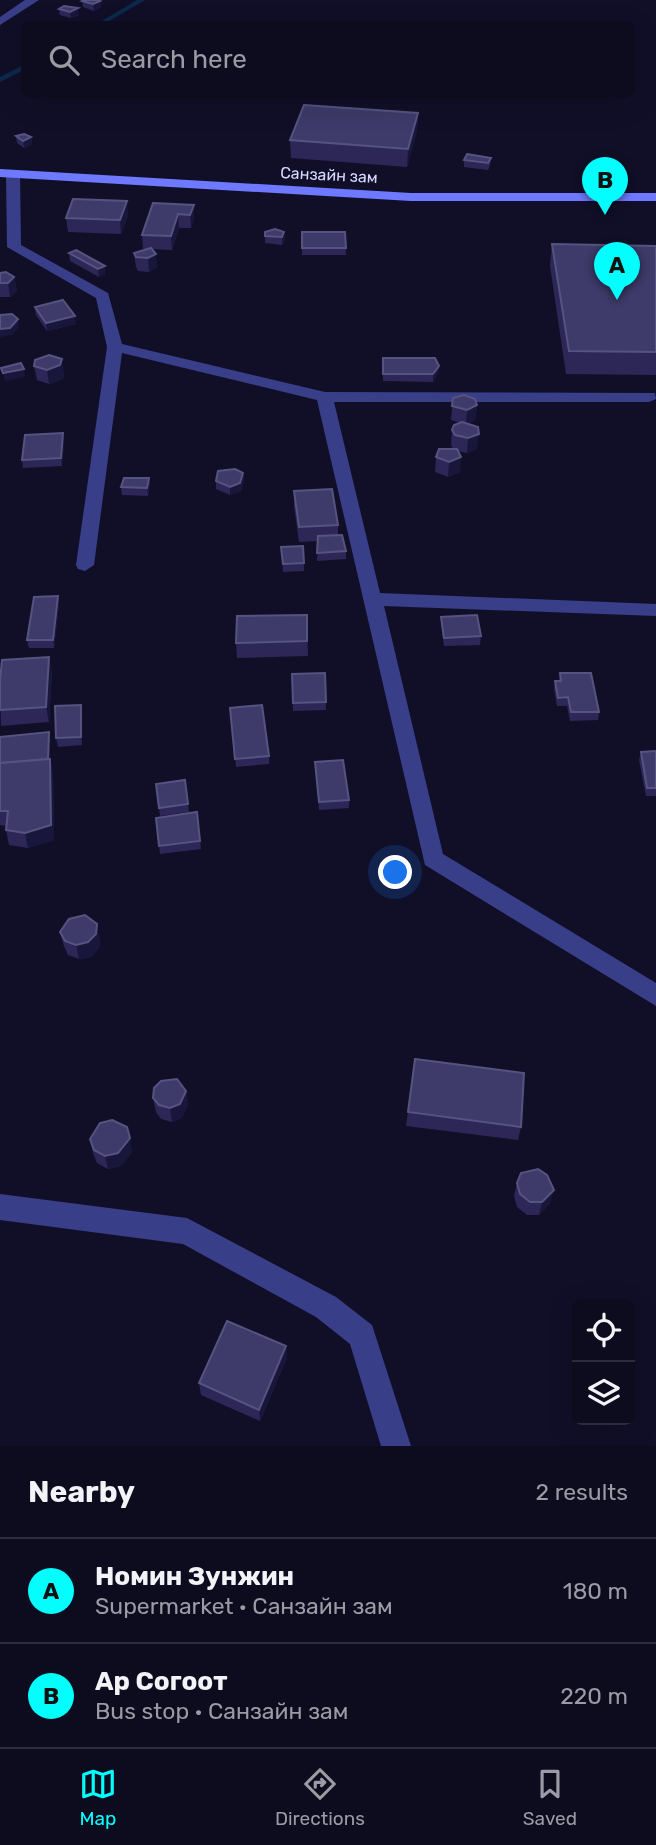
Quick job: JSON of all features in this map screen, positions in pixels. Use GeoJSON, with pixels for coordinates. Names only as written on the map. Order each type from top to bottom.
{"type":"FeatureCollection","features":[{"type":"Feature","properties":{"kind":"main road","name":"Санзайн зам"},"geometry":{"type":"LineString","coordinates":[[7,174],[411,197],[656,197]]}},
{"type":"Feature","properties":{"kind":"street"},"geometry":{"type":"LineString","coordinates":[[0,22],[12,8],[33,0]]}},
{"type":"Feature","properties":{"kind":"street"},"geometry":{"type":"LineString","coordinates":[[7,174],[14,247],[103,296],[115,347],[85,565]]}},
{"type":"Feature","properties":{"kind":"street"},"geometry":{"type":"LineString","coordinates":[[115,347],[325,397],[649,397]]}},
{"type":"Feature","properties":{"kind":"street"},"geometry":{"type":"LineString","coordinates":[[325,397],[433,859],[656,996]]}},
{"type":"Feature","properties":{"kind":"street"},"geometry":{"type":"LineString","coordinates":[[373,599],[656,610]]}},
{"type":"Feature","properties":{"kind":"street"},"geometry":{"type":"LineString","coordinates":[[0,1207],[187,1231],[326,1307],[362,1335],[396,1446]]}},
{"type":"Feature","properties":{"kind":"building"},"geometry":{"type":"Polygon","coordinates":[[[82,1],[100,1],[93,4],[82,1]]]}},
{"type":"Feature","properties":{"kind":"building"},"geometry":{"type":"Polygon","coordinates":[[[64,6],[78,8],[70,12],[59,9],[64,6]]]}},
{"type":"Feature","properties":{"kind":"building"},"geometry":{"type":"Polygon","coordinates":[[[304,105],[418,113],[408,149],[290,140],[304,105]]]}},
{"type":"Feature","properties":{"kind":"building"},"geometry":{"type":"Polygon","coordinates":[[[24,134],[31,137],[23,141],[16,136],[24,134]]]}},
{"type":"Feature","properties":{"kind":"building"},"geometry":{"type":"Polygon","coordinates":[[[467,154],[491,158],[488,163],[464,160],[467,154]]]}},
{"type":"Feature","properties":{"kind":"building"},"geometry":{"type":"Polygon","coordinates":[[[73,199],[127,201],[120,220],[66,218],[73,199]]]}},
{"type":"Feature","properties":{"kind":"building"},"geometry":{"type":"Polygon","coordinates":[[[153,203],[194,205],[190,215],[178,214],[171,236],[142,235],[153,203]]]}},
{"type":"Feature","properties":{"kind":"building"},"geometry":{"type":"Polygon","coordinates":[[[275,229],[284,232],[282,237],[265,236],[265,232],[275,229]]]}},
{"type":"Feature","properties":{"kind":"building"},"geometry":{"type":"Polygon","coordinates":[[[302,232],[345,232],[346,248],[302,248],[302,232]]]}},
{"type":"Feature","properties":{"kind":"building"},"geometry":{"type":"Polygon","coordinates":[[[552,244],[656,246],[656,352],[569,351],[552,244]]]}},
{"type":"Feature","properties":{"kind":"building"},"geometry":{"type":"Polygon","coordinates":[[[151,248],[156,254],[148,258],[136,257],[134,253],[151,248]]]}},
{"type":"Feature","properties":{"kind":"building"},"geometry":{"type":"Polygon","coordinates":[[[76,250],[105,266],[98,269],[69,253],[76,250]]]}},
{"type":"Feature","properties":{"kind":"building"},"geometry":{"type":"Polygon","coordinates":[[[6,272],[14,277],[8,283],[0,283],[0,273],[6,272]]]}},
{"type":"Feature","properties":{"kind":"building"},"geometry":{"type":"Polygon","coordinates":[[[63,300],[75,316],[46,323],[35,307],[63,300]]]}},
{"type":"Feature","properties":{"kind":"building"},"geometry":{"type":"Polygon","coordinates":[[[12,314],[18,319],[10,328],[0,329],[0,315],[12,314]]]}},
{"type":"Feature","properties":{"kind":"building"},"geometry":{"type":"Polygon","coordinates":[[[49,355],[62,359],[60,365],[47,370],[34,366],[35,360],[49,355]]]}},
{"type":"Feature","properties":{"kind":"building"},"geometry":{"type":"Polygon","coordinates":[[[383,358],[435,358],[439,366],[433,374],[383,374],[383,358]]]}},
{"type":"Feature","properties":{"kind":"building"},"geometry":{"type":"Polygon","coordinates":[[[21,363],[24,369],[3,373],[1,368],[21,363]]]}},
{"type":"Feature","properties":{"kind":"building"},"geometry":{"type":"Polygon","coordinates":[[[464,395],[475,399],[477,405],[467,410],[452,406],[453,398],[464,395]]]}},
{"type":"Feature","properties":{"kind":"building"},"geometry":{"type":"Polygon","coordinates":[[[462,422],[478,427],[479,434],[468,438],[455,435],[452,430],[454,425],[462,422]]]}},
{"type":"Feature","properties":{"kind":"building"},"geometry":{"type":"Polygon","coordinates":[[[63,433],[61,458],[22,460],[25,435],[63,433]]]}},
{"type":"Feature","properties":{"kind":"building"},"geometry":{"type":"Polygon","coordinates":[[[439,449],[457,449],[461,457],[449,462],[436,457],[439,449]]]}},
{"type":"Feature","properties":{"kind":"building"},"geometry":{"type":"Polygon","coordinates":[[[235,469],[243,473],[240,483],[230,487],[216,481],[218,471],[235,469]]]}},
{"type":"Feature","properties":{"kind":"building"},"geometry":{"type":"Polygon","coordinates":[[[124,478],[149,478],[147,488],[121,487],[124,478]]]}},
{"type":"Feature","properties":{"kind":"building"},"geometry":{"type":"Polygon","coordinates":[[[332,489],[338,525],[299,527],[294,491],[332,489]]]}},
{"type":"Feature","properties":{"kind":"building"},"geometry":{"type":"Polygon","coordinates":[[[342,535],[346,551],[317,553],[318,536],[342,535]]]}},
{"type":"Feature","properties":{"kind":"building"},"geometry":{"type":"Polygon","coordinates":[[[303,546],[304,563],[283,564],[281,547],[303,546]]]}},
{"type":"Feature","properties":{"kind":"building"},"geometry":{"type":"Polygon","coordinates":[[[58,596],[53,640],[27,640],[34,597],[58,596]]]}},
{"type":"Feature","properties":{"kind":"building"},"geometry":{"type":"Polygon","coordinates":[[[307,615],[307,641],[236,643],[237,616],[307,615]]]}},
{"type":"Feature","properties":{"kind":"building"},"geometry":{"type":"Polygon","coordinates":[[[477,615],[481,636],[444,638],[441,617],[477,615]]]}},
{"type":"Feature","properties":{"kind":"building"},"geometry":{"type":"Polygon","coordinates":[[[49,657],[46,707],[0,710],[2,660],[49,657]]]}},
{"type":"Feature","properties":{"kind":"building"},"geometry":{"type":"Polygon","coordinates":[[[325,673],[326,702],[293,703],[292,674],[325,673]]]}},
{"type":"Feature","properties":{"kind":"building"},"geometry":{"type":"Polygon","coordinates":[[[560,673],[591,673],[599,712],[571,712],[568,697],[558,698],[555,681],[561,681],[560,673]]]}},
{"type":"Feature","properties":{"kind":"building"},"geometry":{"type":"Polygon","coordinates":[[[81,705],[81,737],[56,738],[55,706],[81,705]]]}},
{"type":"Feature","properties":{"kind":"building"},"geometry":{"type":"Polygon","coordinates":[[[262,705],[269,756],[235,759],[230,708],[262,705]]]}},
{"type":"Feature","properties":{"kind":"building"},"geometry":{"type":"Polygon","coordinates":[[[49,732],[48,759],[0,763],[0,737],[49,732]]]}},
{"type":"Feature","properties":{"kind":"building"},"geometry":{"type":"Polygon","coordinates":[[[656,751],[656,788],[647,788],[641,752],[656,751]]]}},
{"type":"Feature","properties":{"kind":"building"},"geometry":{"type":"Polygon","coordinates":[[[50,759],[51,825],[25,833],[6,830],[8,811],[0,811],[0,763],[50,759]]]}},
{"type":"Feature","properties":{"kind":"building"},"geometry":{"type":"Polygon","coordinates":[[[343,760],[349,800],[319,802],[315,762],[343,760]]]}},
{"type":"Feature","properties":{"kind":"building"},"geometry":{"type":"Polygon","coordinates":[[[185,780],[188,804],[159,808],[156,784],[185,780]]]}},
{"type":"Feature","properties":{"kind":"building"},"geometry":{"type":"Polygon","coordinates":[[[197,812],[200,841],[159,846],[156,818],[197,812]]]}},
{"type":"Feature","properties":{"kind":"building"},"geometry":{"type":"Polygon","coordinates":[[[85,915],[97,924],[96,934],[88,942],[76,945],[65,941],[60,932],[69,919],[85,915]]]}},
{"type":"Feature","properties":{"kind":"building"},"geometry":{"type":"Polygon","coordinates":[[[415,1059],[524,1073],[521,1127],[408,1112],[415,1059]]]}},
{"type":"Feature","properties":{"kind":"building"},"geometry":{"type":"Polygon","coordinates":[[[177,1079],[186,1091],[180,1104],[170,1108],[159,1105],[153,1098],[154,1088],[161,1081],[177,1079]]]}},
{"type":"Feature","properties":{"kind":"building"},"geometry":{"type":"Polygon","coordinates":[[[112,1120],[127,1127],[130,1138],[118,1153],[105,1156],[94,1150],[90,1139],[100,1123],[112,1120]]]}},
{"type":"Feature","properties":{"kind":"building"},"geometry":{"type":"Polygon","coordinates":[[[538,1169],[547,1175],[554,1190],[542,1202],[530,1202],[520,1194],[517,1183],[521,1173],[538,1169]]]}},
{"type":"Feature","properties":{"kind":"building"},"geometry":{"type":"Polygon","coordinates":[[[227,1321],[286,1346],[259,1410],[199,1383],[227,1321]]]}},
{"type":"Feature","properties":{"kind":"waterway"},"geometry":{"type":"LineString","coordinates":[[105,21],[142,0]]}},
{"type":"Feature","properties":{"kind":"waterway"},"geometry":{"type":"LineString","coordinates":[[0,80],[21,69]]}},
{"type":"Feature","properties":{"kind":"place","name":"Ар Согоот"},"geometry":{"type":"Point","coordinates":[605,215]}},
{"type":"Feature","properties":{"kind":"place","name":"Номин Зунжин"},"geometry":{"type":"Point","coordinates":[617,300]}}]}
